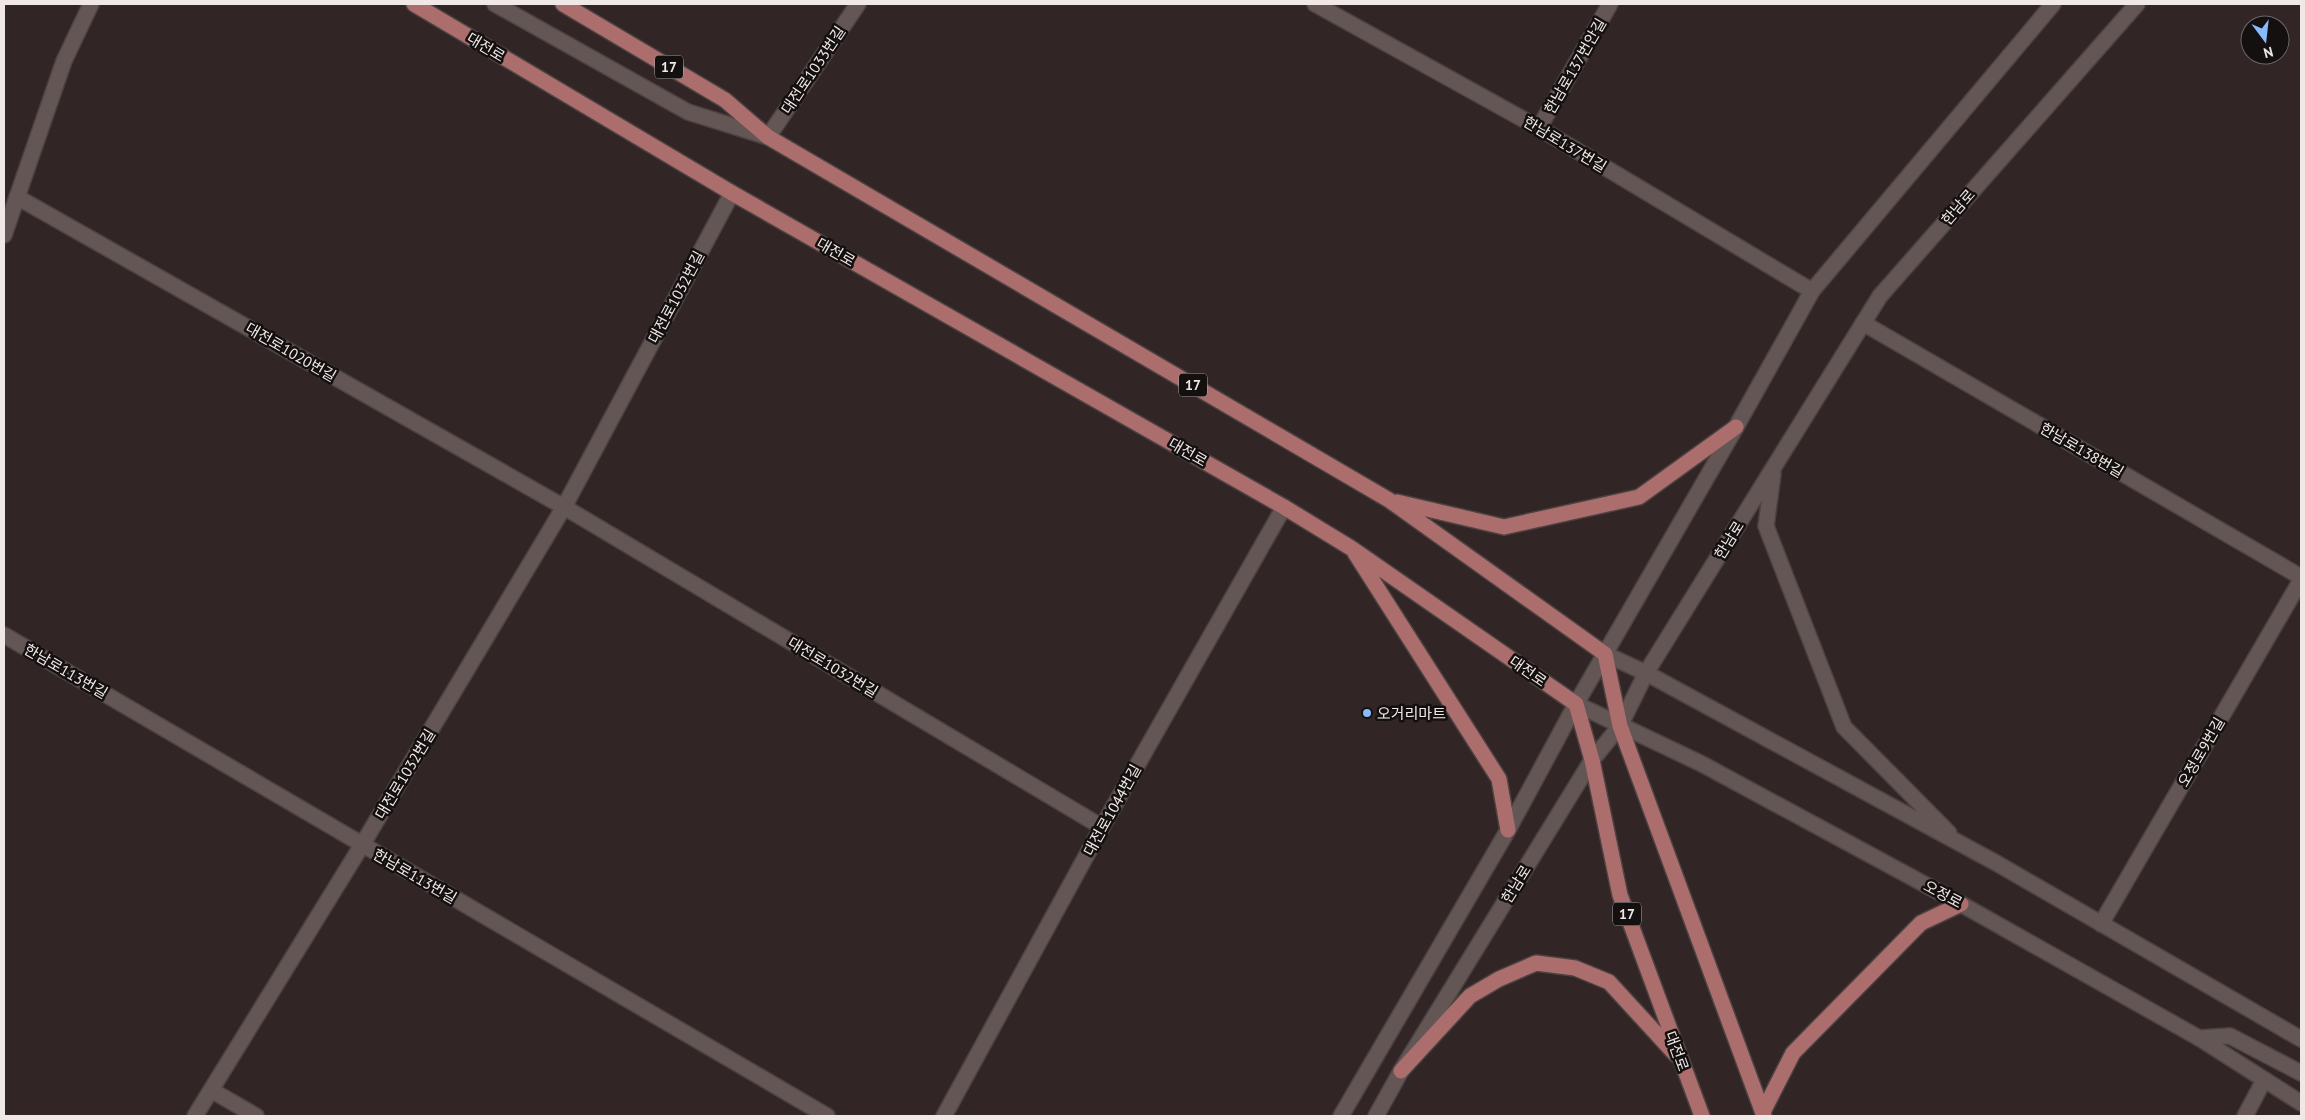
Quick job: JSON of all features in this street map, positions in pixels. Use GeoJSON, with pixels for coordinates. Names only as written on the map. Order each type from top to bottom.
{"type":"FeatureCollection","features":[{"type":"Feature","properties":{"kind":"main road","name":"대전로"},"geometry":{"type":"LineString","coordinates":[[414,4],[732,193],[1284,507],[1351,548],[1576,704],[1592,760],[1620,895],[1702,1116]]}},
{"type":"Feature","properties":{"kind":"main road","name":"17"},"geometry":{"type":"LineString","coordinates":[[563,4],[725,100],[768,137],[1389,500],[1604,654]]}},
{"type":"Feature","properties":{"kind":"main road"},"geometry":{"type":"LineString","coordinates":[[1389,500],[1504,527],[1639,497],[1736,427]]}},
{"type":"Feature","properties":{"kind":"main road"},"geometry":{"type":"LineString","coordinates":[[1351,548],[1500,779],[1508,830]]}},
{"type":"Feature","properties":{"kind":"main road"},"geometry":{"type":"LineString","coordinates":[[1604,654],[1620,726],[1763,1114]]}},
{"type":"Feature","properties":{"kind":"main road"},"geometry":{"type":"LineString","coordinates":[[1763,1114],[1793,1053],[1921,923],[1961,904]]}},
{"type":"Feature","properties":{"kind":"main road"},"geometry":{"type":"LineString","coordinates":[[1401,1071],[1470,996],[1498,979],[1536,963],[1574,968],[1609,982],[1681,1060]]}},
{"type":"Feature","properties":{"kind":"street"},"geometry":{"type":"LineString","coordinates":[[4,235],[64,60],[90,4]]}},
{"type":"Feature","properties":{"kind":"street"},"geometry":{"type":"LineString","coordinates":[[495,4],[688,112],[768,137]]}},
{"type":"Feature","properties":{"kind":"street","name":"대전로1033번길"},"geometry":{"type":"LineString","coordinates":[[768,137],[858,4]]}},
{"type":"Feature","properties":{"kind":"street","name":"한남로137번길"},"geometry":{"type":"LineString","coordinates":[[1315,4],[1539,128],[1812,292]]}},
{"type":"Feature","properties":{"kind":"street","name":"한남로137번안길"},"geometry":{"type":"LineString","coordinates":[[1539,128],[1610,4]]}},
{"type":"Feature","properties":{"kind":"street"},"geometry":{"type":"LineString","coordinates":[[1340,1116],[1508,830],[1604,654],[1812,292],[2053,4]]}},
{"type":"Feature","properties":{"kind":"street","name":"한남로"},"geometry":{"type":"LineString","coordinates":[[1376,1116],[1401,1071],[1592,760],[1620,726],[1646,673],[1880,296],[2138,4]]}},
{"type":"Feature","properties":{"kind":"street","name":"대전로1032번길"},"geometry":{"type":"LineString","coordinates":[[195,1116],[362,845],[564,507],[732,193]]}},
{"type":"Feature","properties":{"kind":"street","name":"대전로1020번길"},"geometry":{"type":"LineString","coordinates":[[17,197],[564,507]]}},
{"type":"Feature","properties":{"kind":"street","name":"한남로138번길"},"geometry":{"type":"LineString","coordinates":[[1863,323],[2301,579]]}},
{"type":"Feature","properties":{"kind":"street"},"geometry":{"type":"LineString","coordinates":[[1774,468],[1766,526],[1844,727],[1961,844]]}},
{"type":"Feature","properties":{"kind":"street","name":"대전로1032번길"},"geometry":{"type":"LineString","coordinates":[[564,507],[1102,828]]}},
{"type":"Feature","properties":{"kind":"street","name":"대전로1044번길"},"geometry":{"type":"LineString","coordinates":[[944,1116],[1102,828],[1284,507]]}},
{"type":"Feature","properties":{"kind":"street","name":"오정로9번길"},"geometry":{"type":"LineString","coordinates":[[2101,924],[2301,579]]}},
{"type":"Feature","properties":{"kind":"street","name":"한남로113번길"},"geometry":{"type":"LineString","coordinates":[[4,635],[827,1116]]}},
{"type":"Feature","properties":{"kind":"street"},"geometry":{"type":"LineString","coordinates":[[1604,654],[1646,673],[1961,844],[2301,1039]]}},
{"type":"Feature","properties":{"kind":"street","name":"오정로"},"geometry":{"type":"LineString","coordinates":[[1576,704],[1702,764],[1961,904],[2199,1038],[2301,1102]]}},
{"type":"Feature","properties":{"kind":"street"},"geometry":{"type":"LineString","coordinates":[[2199,1038],[2230,1036],[2301,1073]]}},
{"type":"Feature","properties":{"kind":"street"},"geometry":{"type":"LineString","coordinates":[[2244,1116],[2264,1080]]}},
{"type":"Feature","properties":{"kind":"street"},"geometry":{"type":"LineString","coordinates":[[211,1090],[256,1116]]}},
{"type":"Feature","properties":{"kind":"place","name":"오거리마트"},"geometry":{"type":"Point","coordinates":[1367,713]}}]}
